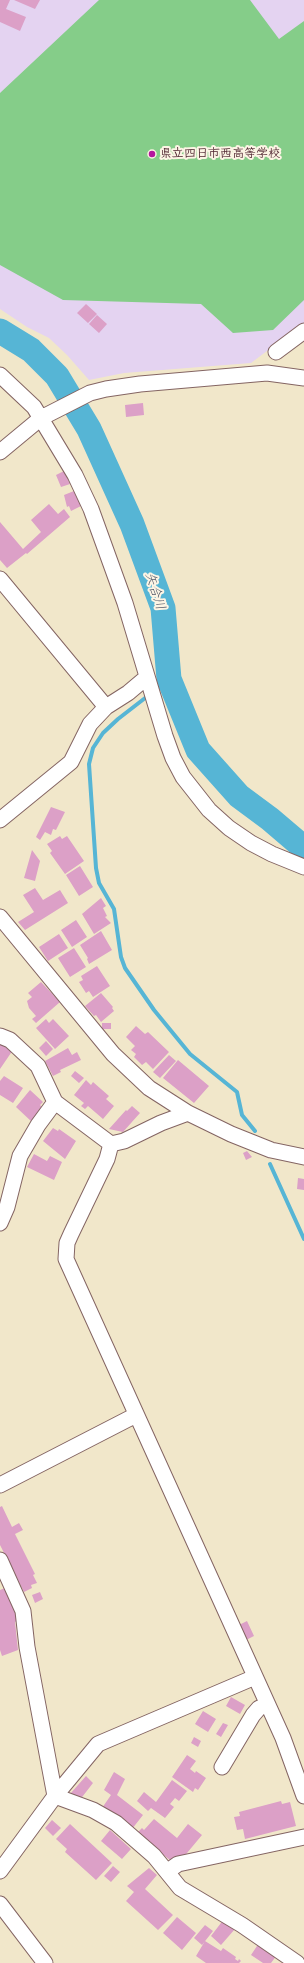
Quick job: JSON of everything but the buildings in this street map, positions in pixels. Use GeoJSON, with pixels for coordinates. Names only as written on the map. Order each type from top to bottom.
{"type":"FeatureCollection","features":[{"type":"Feature","properties":{"kind":"street"},"geometry":{"type":"LineString","coordinates":[[276,352],[304,331]]}},
{"type":"Feature","properties":{"kind":"street"},"geometry":{"type":"LineString","coordinates":[[0,452],[41,418],[90,393],[140,384],[267,373],[304,378]]}},
{"type":"Feature","properties":{"kind":"street"},"geometry":{"type":"LineString","coordinates":[[0,374],[20,393],[41,418],[75,475],[91,509],[125,603],[173,758],[191,789],[209,810],[229,828],[251,843],[272,854],[304,867]]}},
{"type":"Feature","properties":{"kind":"street"},"geometry":{"type":"LineString","coordinates":[[0,579],[106,707]]}},
{"type":"Feature","properties":{"kind":"street"},"geometry":{"type":"LineString","coordinates":[[0,820],[71,762],[90,724],[106,707],[148,680]]}},
{"type":"Feature","properties":{"kind":"street"},"geometry":{"type":"LineString","coordinates":[[0,917],[127,1069],[149,1088],[188,1113],[251,1142],[271,1150],[304,1157]]}},
{"type":"Feature","properties":{"kind":"street"},"geometry":{"type":"LineString","coordinates":[[0,1036],[10,1040],[38,1066],[56,1102],[112,1144]]}},
{"type":"Feature","properties":{"kind":"street"},"geometry":{"type":"LineString","coordinates":[[0,1223],[7,1207],[20,1156],[38,1126],[56,1102]]}},
{"type":"Feature","properties":{"kind":"street"},"geometry":{"type":"LineString","coordinates":[[112,1144],[188,1113]]}},
{"type":"Feature","properties":{"kind":"street"},"geometry":{"type":"LineString","coordinates":[[112,1144],[107,1159],[67,1243],[66,1259],[244,1649],[283,1738],[304,1796]]}},
{"type":"Feature","properties":{"kind":"street"},"geometry":{"type":"LineString","coordinates":[[0,1485],[136,1415]]}},
{"type":"Feature","properties":{"kind":"street"},"geometry":{"type":"LineString","coordinates":[[0,1560],[23,1611],[26,1647],[55,1796]]}},
{"type":"Feature","properties":{"kind":"street"},"geometry":{"type":"LineString","coordinates":[[0,1871],[55,1796],[98,1744],[255,1677]]}},
{"type":"Feature","properties":{"kind":"street"},"geometry":{"type":"LineString","coordinates":[[222,1767],[253,1716],[259,1708],[268,1705]]}},
{"type":"Feature","properties":{"kind":"street"},"geometry":{"type":"LineString","coordinates":[[55,1796],[93,1810],[116,1823],[143,1845],[168,1871],[180,1888],[242,1925],[297,1963]]}},
{"type":"Feature","properties":{"kind":"street"},"geometry":{"type":"LineString","coordinates":[[168,1871],[178,1864],[304,1837]]}},
{"type":"Feature","properties":{"kind":"street"},"geometry":{"type":"LineString","coordinates":[[0,1904],[45,1963]]}},
{"type":"Feature","properties":{"kind":"shaded area","name":"県立四日市西高等学校"},"geometry":{"type":"Polygon","coordinates":[[[0,0],[304,0],[304,323],[251,363],[124,373],[89,380],[67,355],[49,338],[27,327],[0,309],[0,0]]]}},
{"type":"Feature","properties":{"kind":"green space","name":"県立四日市西高等学校"},"geometry":{"type":"Polygon","coordinates":[[[99,0],[250,0],[279,39],[304,21],[304,300],[273,330],[233,333],[201,304],[63,300],[0,265],[0,93],[99,0]]]}},
{"type":"Feature","properties":{"kind":"waterway","name":"矢合川"},"geometry":{"type":"LineString","coordinates":[[0,331],[31,350],[57,376],[89,429],[132,524],[163,608],[169,679],[198,750],[239,796],[270,819],[304,848]]}},
{"type":"Feature","properties":{"kind":"waterway"},"geometry":{"type":"LineString","coordinates":[[154,691],[169,679]]}},
{"type":"Feature","properties":{"kind":"waterway"},"geometry":{"type":"LineString","coordinates":[[149,695],[118,719],[103,733],[93,748],[89,764],[96,868],[99,883],[114,909],[121,957],[125,968],[154,1010],[190,1054],[237,1092],[242,1115],[255,1131]]}},
{"type":"Feature","properties":{"kind":"waterway"},"geometry":{"type":"LineString","coordinates":[[270,1164],[304,1239]]}},
{"type":"Feature","properties":{"kind":"place","name":"県立四日市西高等学校"},"geometry":{"type":"Point","coordinates":[152,154]}}]}
